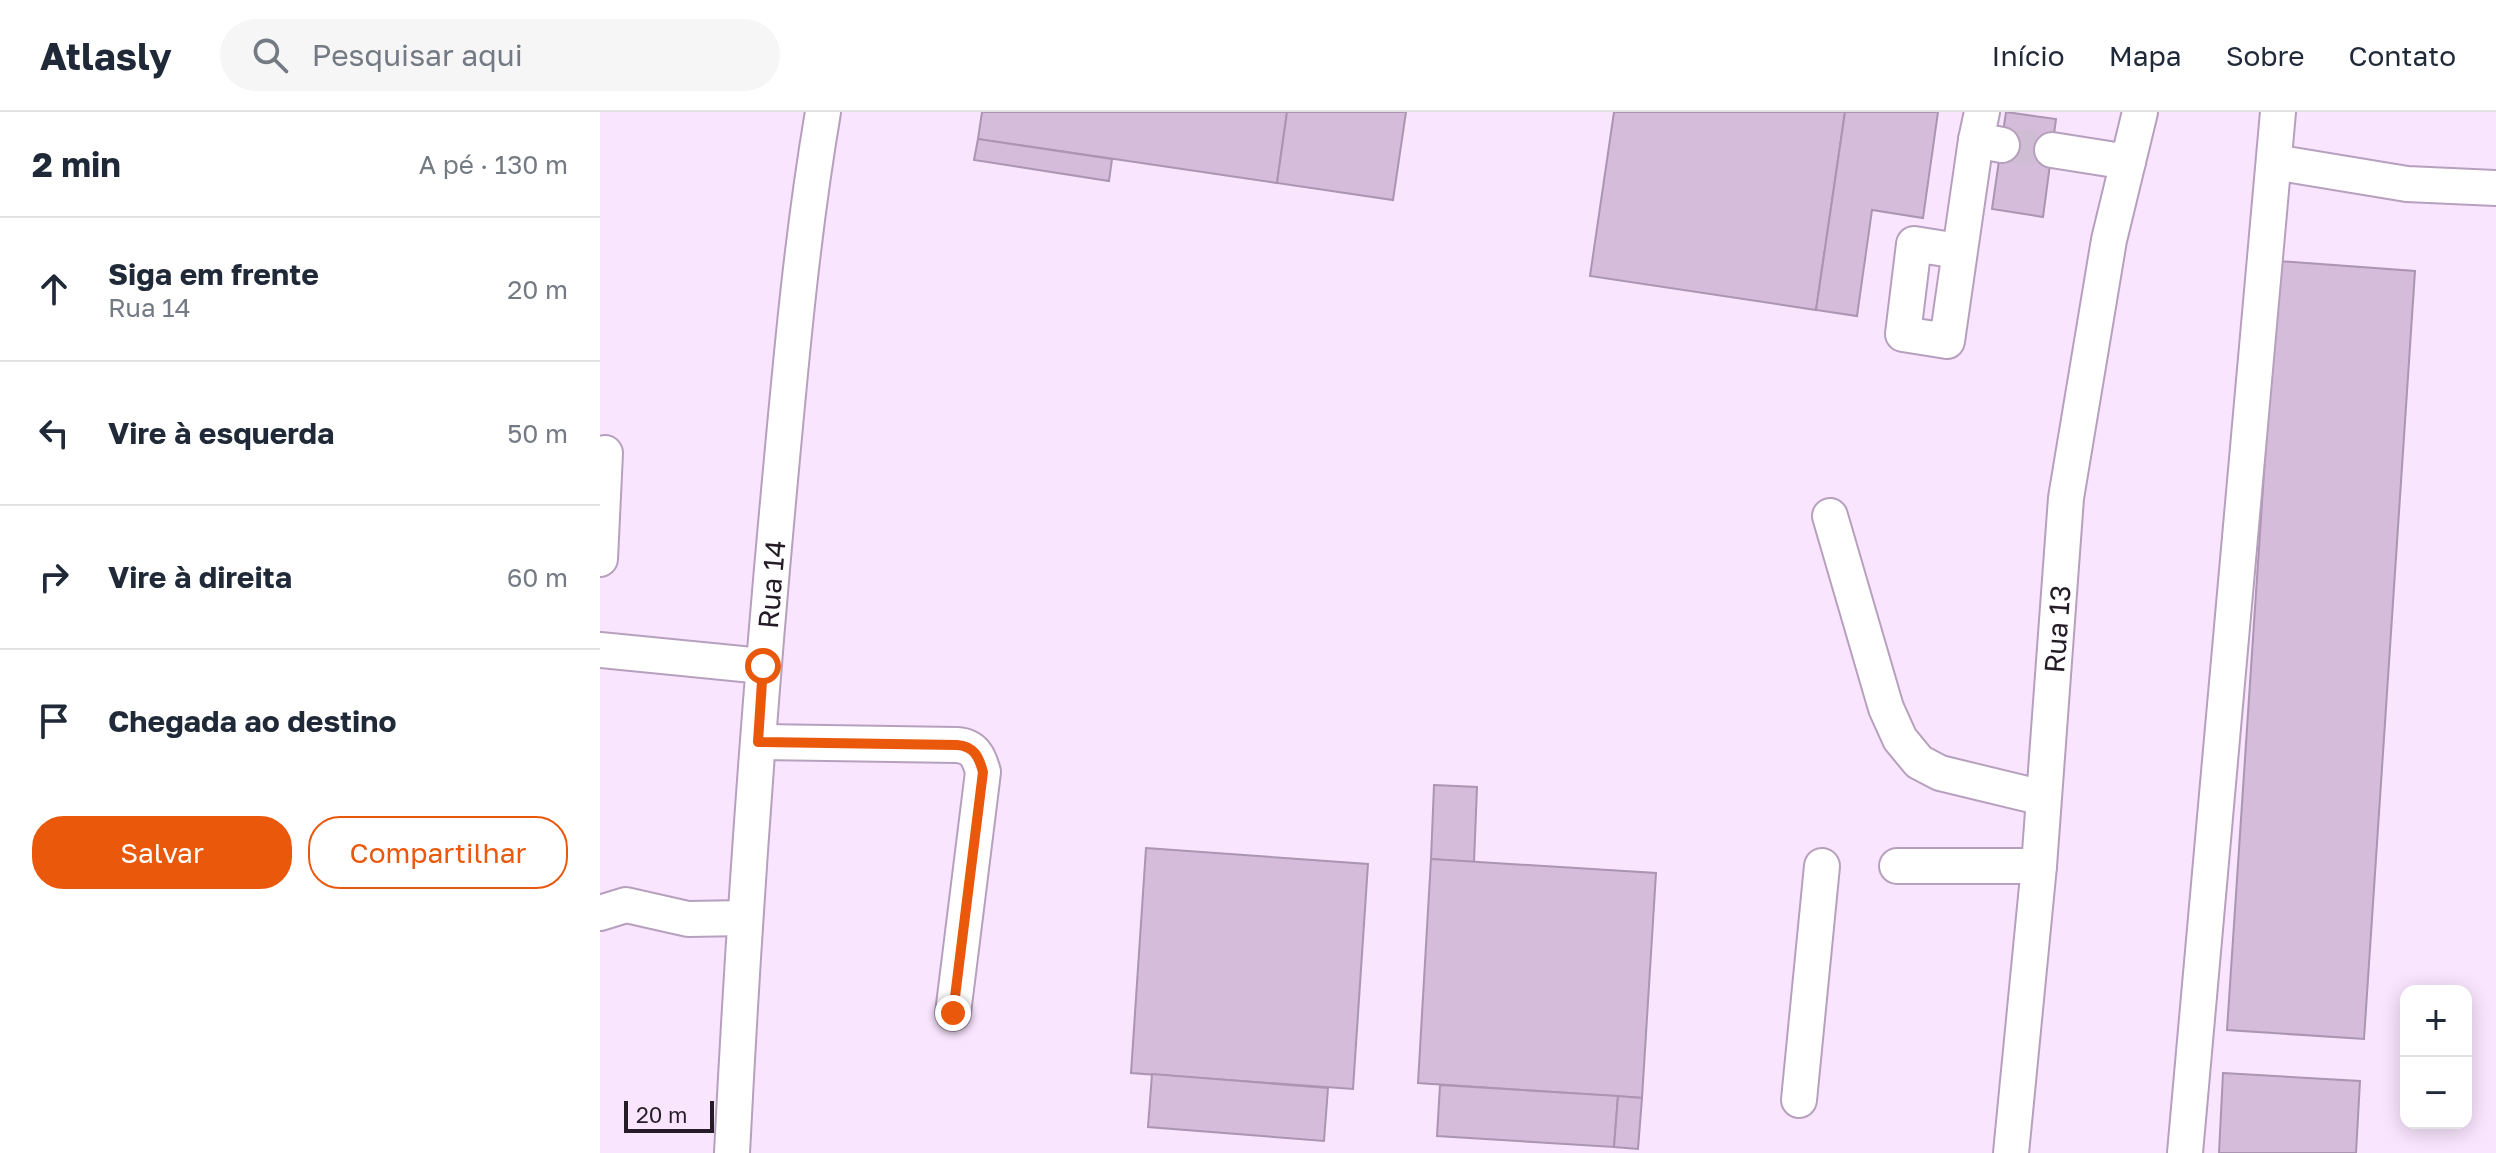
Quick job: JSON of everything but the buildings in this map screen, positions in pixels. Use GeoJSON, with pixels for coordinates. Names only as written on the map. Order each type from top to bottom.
{"type":"FeatureCollection","features":[{"type":"Feature","properties":{"kind":"street","name":"Rua 13"},"geometry":{"type":"LineString","coordinates":[[2011,1153],[2039,866],[2066,498],[2109,240],[2140,112]]}},
{"type":"Feature","properties":{"kind":"street"},"geometry":{"type":"LineString","coordinates":[[2185,1153],[2278,112]]}},
{"type":"Feature","properties":{"kind":"street","name":"Rua 14"},"geometry":{"type":"LineString","coordinates":[[732,1153],[744,918],[763,666],[798,287],[818,113]]}},
{"type":"Feature","properties":{"kind":"street"},"geometry":{"type":"LineString","coordinates":[[1958,251],[1987,132]]}},
{"type":"Feature","properties":{"kind":"street"},"geometry":{"type":"LineString","coordinates":[[2052,150],[2128,162]]}},
{"type":"Feature","properties":{"kind":"street"},"geometry":{"type":"LineString","coordinates":[[2274,162],[2407,184],[2496,188]]}},
{"type":"Feature","properties":{"kind":"street"},"geometry":{"type":"LineString","coordinates":[[600,559],[605,453]]}},
{"type":"Feature","properties":{"kind":"street"},"geometry":{"type":"LineString","coordinates":[[1830,516],[1886,708],[1900,739],[1919,762],[1940,773],[2043,798]]}},
{"type":"Feature","properties":{"kind":"street"},"geometry":{"type":"LineString","coordinates":[[600,650],[763,666]]}},
{"type":"Feature","properties":{"kind":"street"},"geometry":{"type":"LineString","coordinates":[[758,742],[957,745],[974,751],[983,772],[953,1013]]}},
{"type":"Feature","properties":{"kind":"street"},"geometry":{"type":"LineString","coordinates":[[1799,1100],[1822,866]]}},
{"type":"Feature","properties":{"kind":"street"},"geometry":{"type":"LineString","coordinates":[[1897,866],[2039,866]]}},
{"type":"Feature","properties":{"kind":"street"},"geometry":{"type":"LineString","coordinates":[[600,913],[626,905],[688,919],[744,918]]}},
{"type":"Feature","properties":{"kind":"tunnel"},"geometry":{"type":"LineString","coordinates":[[2002,145],[2052,150]]}},
{"type":"Feature","properties":{"kind":"route"},"geometry":{"type":"LineString","coordinates":[[763,666],[758,742],[957,745],[974,751],[980,761],[983,772],[953,1013]]}}]}
